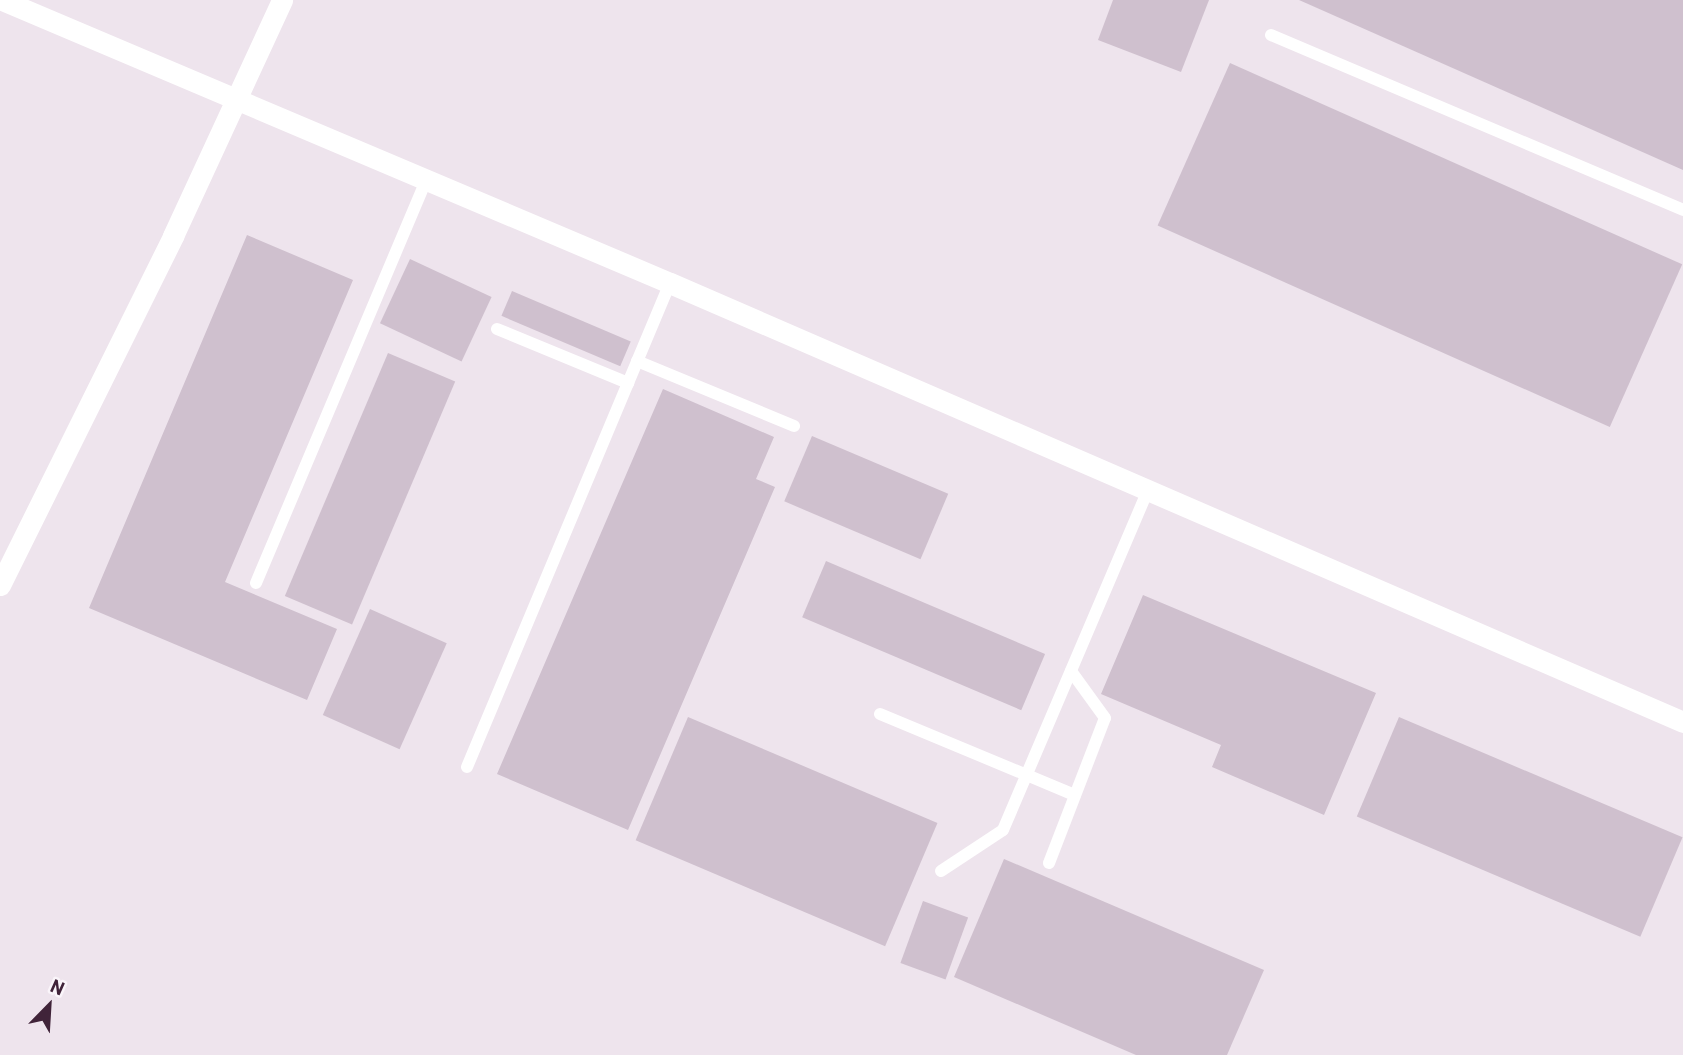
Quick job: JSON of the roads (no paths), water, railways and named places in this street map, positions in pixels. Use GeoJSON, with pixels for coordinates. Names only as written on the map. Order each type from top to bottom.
{"type":"FeatureCollection","features":[{"type":"Feature","properties":{"kind":"street"},"geometry":{"type":"LineString","coordinates":[[2,0],[427,178],[1683,722]]}},
{"type":"Feature","properties":{"kind":"street"},"geometry":{"type":"LineString","coordinates":[[0,585],[282,0]]}},
{"type":"Feature","properties":{"kind":"lane"},"geometry":{"type":"LineString","coordinates":[[1271,35],[1683,210]]}},
{"type":"Feature","properties":{"kind":"lane"},"geometry":{"type":"LineString","coordinates":[[256,583],[427,178]]}},
{"type":"Feature","properties":{"kind":"lane"},"geometry":{"type":"LineString","coordinates":[[467,767],[670,283]]}},
{"type":"Feature","properties":{"kind":"lane"},"geometry":{"type":"LineString","coordinates":[[496,329],[628,383]]}},
{"type":"Feature","properties":{"kind":"lane"},"geometry":{"type":"LineString","coordinates":[[637,361],[794,426]]}},
{"type":"Feature","properties":{"kind":"lane"},"geometry":{"type":"LineString","coordinates":[[941,871],[1003,830],[1149,490]]}},
{"type":"Feature","properties":{"kind":"lane"},"geometry":{"type":"LineString","coordinates":[[1049,863],[1105,718],[1071,671]]}},
{"type":"Feature","properties":{"kind":"lane"},"geometry":{"type":"LineString","coordinates":[[880,714],[1075,795]]}}]}
